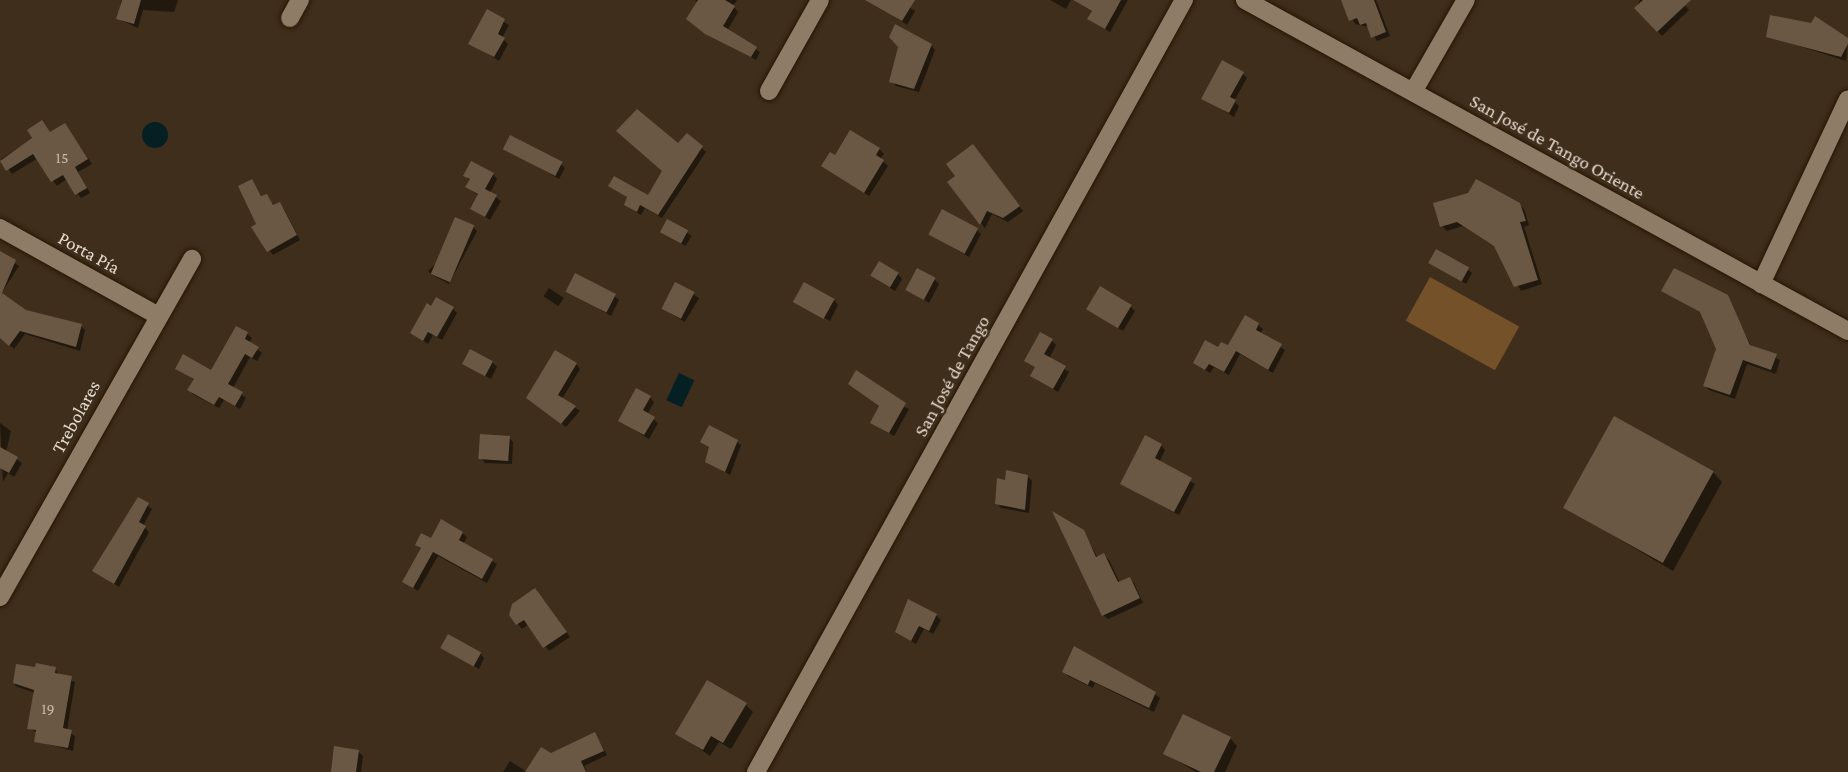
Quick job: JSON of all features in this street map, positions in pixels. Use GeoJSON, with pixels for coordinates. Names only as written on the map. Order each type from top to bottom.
{"type":"FeatureCollection","features":[{"type":"Feature","properties":{"kind":"street"},"geometry":{"type":"LineString","coordinates":[[290,18],[300,0]]}},
{"type":"Feature","properties":{"kind":"street"},"geometry":{"type":"LineString","coordinates":[[769,91],[820,0]]}},
{"type":"Feature","properties":{"kind":"street","name":"San José de Tango"},"geometry":{"type":"LineString","coordinates":[[756,772],[1184,0]]}},
{"type":"Feature","properties":{"kind":"street","name":"San José de Tango Oriente"},"geometry":{"type":"LineString","coordinates":[[1245,0],[1848,331]]}},
{"type":"Feature","properties":{"kind":"street"},"geometry":{"type":"LineString","coordinates":[[1413,92],[1466,0]]}},
{"type":"Feature","properties":{"kind":"street"},"geometry":{"type":"LineString","coordinates":[[1761,284],[1848,99]]}},
{"type":"Feature","properties":{"kind":"street","name":"Porta Pía"},"geometry":{"type":"LineString","coordinates":[[0,228],[157,316]]}},
{"type":"Feature","properties":{"kind":"street","name":"Trebolares"},"geometry":{"type":"LineString","coordinates":[[0,597],[157,316],[192,259]]}},
{"type":"Feature","properties":{"kind":"shaded area"},"geometry":{"type":"Polygon","coordinates":[[[1430,277],[1519,326],[1495,370],[1406,321],[1430,277]]]}},
{"type":"Feature","properties":{"kind":"water"},"geometry":{"type":"Polygon","coordinates":[[[155,122],[164,126],[168,135],[164,144],[155,148],[146,144],[142,135],[146,126],[155,122]]]}},
{"type":"Feature","properties":{"kind":"water"},"geometry":{"type":"Polygon","coordinates":[[[679,373],[694,380],[682,407],[666,400],[679,373]]]}},
{"type":"Feature","properties":{"kind":"building"},"geometry":{"type":"Polygon","coordinates":[[[122,0],[141,0],[134,24],[116,19],[122,0]]]}},
{"type":"Feature","properties":{"kind":"building"},"geometry":{"type":"Polygon","coordinates":[[[698,0],[725,0],[735,6],[723,26],[757,47],[751,57],[705,34],[686,19],[698,0]]]}},
{"type":"Feature","properties":{"kind":"building"},"geometry":{"type":"Polygon","coordinates":[[[865,0],[915,0],[902,21],[865,0]]]}},
{"type":"Feature","properties":{"kind":"building"},"geometry":{"type":"Polygon","coordinates":[[[1073,0],[1121,0],[1105,29],[1087,19],[1092,11],[1073,0]]]}},
{"type":"Feature","properties":{"kind":"building"},"geometry":{"type":"Polygon","coordinates":[[[1341,0],[1374,0],[1386,32],[1371,38],[1366,23],[1360,25],[1357,18],[1349,21],[1341,0]]]}},
{"type":"Feature","properties":{"kind":"building"},"geometry":{"type":"Polygon","coordinates":[[[1643,0],[1691,0],[1657,32],[1634,8],[1643,0]]]}},
{"type":"Feature","properties":{"kind":"building"},"geometry":{"type":"Polygon","coordinates":[[[487,9],[505,19],[498,34],[505,38],[494,57],[468,44],[487,9]]]}},
{"type":"Feature","properties":{"kind":"building"},"geometry":{"type":"Polygon","coordinates":[[[1770,15],[1811,23],[1815,16],[1848,38],[1848,44],[1841,57],[1766,37],[1770,15]]]}},
{"type":"Feature","properties":{"kind":"building"},"geometry":{"type":"Polygon","coordinates":[[[895,24],[932,44],[914,89],[889,82],[898,47],[889,37],[895,24]]]}},
{"type":"Feature","properties":{"kind":"building"},"geometry":{"type":"Polygon","coordinates":[[[1222,60],[1244,72],[1230,97],[1236,100],[1229,113],[1201,99],[1222,60]]]}},
{"type":"Feature","properties":{"kind":"building"},"geometry":{"type":"Polygon","coordinates":[[[637,109],[678,143],[687,133],[703,146],[658,215],[640,205],[637,212],[624,205],[627,197],[608,186],[614,176],[648,195],[662,171],[616,131],[637,109]]]}},
{"type":"Feature","properties":{"kind":"building"},"geometry":{"type":"Polygon","coordinates":[[[42,120],[50,132],[65,123],[88,159],[75,167],[87,188],[75,195],[63,175],[51,182],[33,154],[6,171],[0,161],[32,138],[27,130],[42,120]]]}},
{"type":"Feature","properties":{"kind":"building"},"geometry":{"type":"Polygon","coordinates":[[[850,130],[880,148],[876,155],[884,160],[864,193],[821,166],[830,152],[835,155],[850,130]]]}},
{"type":"Feature","properties":{"kind":"building"},"geometry":{"type":"Polygon","coordinates":[[[510,135],[563,162],[555,176],[503,149],[510,135]]]}},
{"type":"Feature","properties":{"kind":"building"},"geometry":{"type":"Polygon","coordinates":[[[973,144],[1020,206],[1003,218],[987,211],[980,225],[947,182],[955,176],[946,164],[973,144]]]}},
{"type":"Feature","properties":{"kind":"building"},"geometry":{"type":"Polygon","coordinates":[[[471,161],[494,173],[485,189],[497,195],[485,217],[470,209],[478,194],[465,187],[470,179],[463,176],[471,161]]]}},
{"type":"Feature","properties":{"kind":"building"},"geometry":{"type":"Polygon","coordinates":[[[252,179],[261,196],[267,194],[273,205],[280,202],[297,235],[267,252],[251,227],[256,224],[238,186],[252,179]]]}},
{"type":"Feature","properties":{"kind":"building"},"geometry":{"type":"Polygon","coordinates":[[[1476,179],[1520,203],[1526,221],[1520,222],[1538,280],[1514,287],[1494,246],[1457,222],[1440,227],[1433,203],[1468,193],[1476,179]]]}},
{"type":"Feature","properties":{"kind":"building"},"geometry":{"type":"Polygon","coordinates":[[[942,209],[978,228],[965,254],[928,235],[942,209]]]}},
{"type":"Feature","properties":{"kind":"building"},"geometry":{"type":"Polygon","coordinates":[[[455,217],[474,225],[450,282],[431,274],[455,217]]]}},
{"type":"Feature","properties":{"kind":"building"},"geometry":{"type":"Polygon","coordinates":[[[667,219],[688,230],[681,244],[660,232],[667,219]]]}},
{"type":"Feature","properties":{"kind":"building"},"geometry":{"type":"Polygon","coordinates":[[[1436,249],[1469,267],[1461,281],[1428,263],[1436,249]]]}},
{"type":"Feature","properties":{"kind":"building"},"geometry":{"type":"Polygon","coordinates":[[[0,251],[16,260],[2,293],[26,310],[82,324],[76,347],[20,331],[9,346],[0,338],[0,251]]]}},
{"type":"Feature","properties":{"kind":"building"},"geometry":{"type":"Polygon","coordinates":[[[879,261],[899,273],[890,287],[870,276],[879,261]]]}},
{"type":"Feature","properties":{"kind":"building"},"geometry":{"type":"Polygon","coordinates":[[[917,268],[936,278],[924,300],[905,290],[917,268]]]}},
{"type":"Feature","properties":{"kind":"building"},"geometry":{"type":"Polygon","coordinates":[[[1674,268],[1728,295],[1750,345],[1777,354],[1771,370],[1743,360],[1730,395],[1703,386],[1716,349],[1700,312],[1661,291],[1674,268]]]}},
{"type":"Feature","properties":{"kind":"building"},"geometry":{"type":"Polygon","coordinates":[[[575,273],[616,294],[606,313],[565,292],[575,273]]]}},
{"type":"Feature","properties":{"kind":"building"},"geometry":{"type":"Polygon","coordinates":[[[675,282],[695,292],[681,319],[661,309],[675,282]]]}},
{"type":"Feature","properties":{"kind":"building"},"geometry":{"type":"Polygon","coordinates":[[[804,282],[835,299],[823,319],[793,302],[804,282]]]}},
{"type":"Feature","properties":{"kind":"building"},"geometry":{"type":"Polygon","coordinates":[[[1100,286],[1132,305],[1118,328],[1086,309],[1100,286]]]}},
{"type":"Feature","properties":{"kind":"building"},"geometry":{"type":"Polygon","coordinates":[[[436,297],[454,307],[437,337],[428,332],[423,341],[410,333],[427,303],[431,306],[436,297]]]}},
{"type":"Feature","properties":{"kind":"building"},"geometry":{"type":"Polygon","coordinates":[[[1245,315],[1259,323],[1256,330],[1282,344],[1268,370],[1236,351],[1224,372],[1209,364],[1205,370],[1193,363],[1205,340],[1218,347],[1221,342],[1228,345],[1245,315]]]}},
{"type":"Feature","properties":{"kind":"building"},"geometry":{"type":"Polygon","coordinates":[[[236,326],[248,332],[245,339],[259,347],[252,358],[245,354],[228,384],[243,392],[235,406],[219,397],[214,405],[187,390],[194,379],[175,369],[183,354],[211,370],[236,326]]]}},
{"type":"Feature","properties":{"kind":"building"},"geometry":{"type":"Polygon","coordinates":[[[1040,332],[1053,339],[1044,354],[1066,366],[1053,389],[1030,376],[1035,367],[1024,361],[1040,332]]]}},
{"type":"Feature","properties":{"kind":"building"},"geometry":{"type":"Polygon","coordinates":[[[470,349],[493,361],[485,376],[462,364],[470,349]]]}},
{"type":"Feature","properties":{"kind":"building"},"geometry":{"type":"Polygon","coordinates":[[[555,350],[577,363],[558,395],[576,406],[561,424],[526,398],[555,350]]]}},
{"type":"Feature","properties":{"kind":"building"},"geometry":{"type":"Polygon","coordinates":[[[856,370],[906,403],[889,433],[870,423],[879,406],[848,384],[856,370]]]}},
{"type":"Feature","properties":{"kind":"building"},"geometry":{"type":"Polygon","coordinates":[[[636,388],[651,396],[643,410],[655,417],[644,435],[618,421],[636,388]]]}},
{"type":"Feature","properties":{"kind":"building"},"geometry":{"type":"Polygon","coordinates":[[[1614,416],[1714,471],[1663,563],[1563,508],[1614,416]]]}},
{"type":"Feature","properties":{"kind":"building"},"geometry":{"type":"Polygon","coordinates":[[[709,425],[738,440],[725,472],[705,462],[709,447],[700,442],[709,425]]]}},
{"type":"Feature","properties":{"kind":"building"},"geometry":{"type":"Polygon","coordinates":[[[480,434],[510,436],[508,461],[478,459],[480,434]]]}},
{"type":"Feature","properties":{"kind":"building"},"geometry":{"type":"Polygon","coordinates":[[[1145,435],[1162,444],[1155,458],[1192,478],[1174,512],[1120,484],[1145,435]]]}},
{"type":"Feature","properties":{"kind":"building"},"geometry":{"type":"Polygon","coordinates":[[[0,447],[18,457],[9,473],[0,468],[0,447]]]}},
{"type":"Feature","properties":{"kind":"building"},"geometry":{"type":"Polygon","coordinates":[[[1006,470],[1028,475],[1025,510],[995,504],[997,478],[1005,480],[1006,470]]]}},
{"type":"Feature","properties":{"kind":"building"},"geometry":{"type":"Polygon","coordinates":[[[138,497],[149,503],[139,522],[146,526],[114,584],[92,571],[138,497]]]}},
{"type":"Feature","properties":{"kind":"building"},"geometry":{"type":"Polygon","coordinates":[[[1052,511],[1084,530],[1096,557],[1104,553],[1118,582],[1130,577],[1140,598],[1102,616],[1052,511]]]}},
{"type":"Feature","properties":{"kind":"building"},"geometry":{"type":"Polygon","coordinates":[[[441,519],[463,532],[459,540],[493,559],[482,579],[433,552],[413,588],[402,582],[421,548],[415,545],[421,533],[431,538],[441,519]]]}},
{"type":"Feature","properties":{"kind":"building"},"geometry":{"type":"Polygon","coordinates":[[[535,588],[567,632],[543,648],[524,620],[516,625],[509,615],[512,604],[535,588]]]}},
{"type":"Feature","properties":{"kind":"building"},"geometry":{"type":"Polygon","coordinates":[[[908,599],[937,614],[929,631],[919,626],[911,641],[895,632],[908,599]]]}},
{"type":"Feature","properties":{"kind":"building"},"geometry":{"type":"Polygon","coordinates":[[[448,634],[481,652],[473,666],[440,648],[448,634]]]}},
{"type":"Feature","properties":{"kind":"building"},"geometry":{"type":"Polygon","coordinates":[[[1074,646],[1156,692],[1149,708],[1090,680],[1088,685],[1062,672],[1074,646]]]}},
{"type":"Feature","properties":{"kind":"building"},"geometry":{"type":"Polygon","coordinates":[[[36,663],[56,667],[55,673],[72,676],[63,728],[72,730],[68,748],[34,742],[36,730],[27,729],[34,690],[13,683],[16,664],[35,667],[36,663]]]}},
{"type":"Feature","properties":{"kind":"building"},"geometry":{"type":"Polygon","coordinates":[[[707,680],[747,703],[723,743],[711,736],[703,750],[675,734],[707,680]]]}},
{"type":"Feature","properties":{"kind":"building"},"geometry":{"type":"Polygon","coordinates":[[[1183,714],[1231,737],[1214,772],[1201,772],[1163,754],[1183,714]]]}},
{"type":"Feature","properties":{"kind":"building"},"geometry":{"type":"Polygon","coordinates":[[[595,732],[604,751],[581,761],[586,772],[525,772],[541,747],[551,753],[595,732]]]}},
{"type":"Feature","properties":{"kind":"building"},"geometry":{"type":"Polygon","coordinates":[[[334,746],[359,750],[356,772],[331,772],[334,746]]]}}]}
